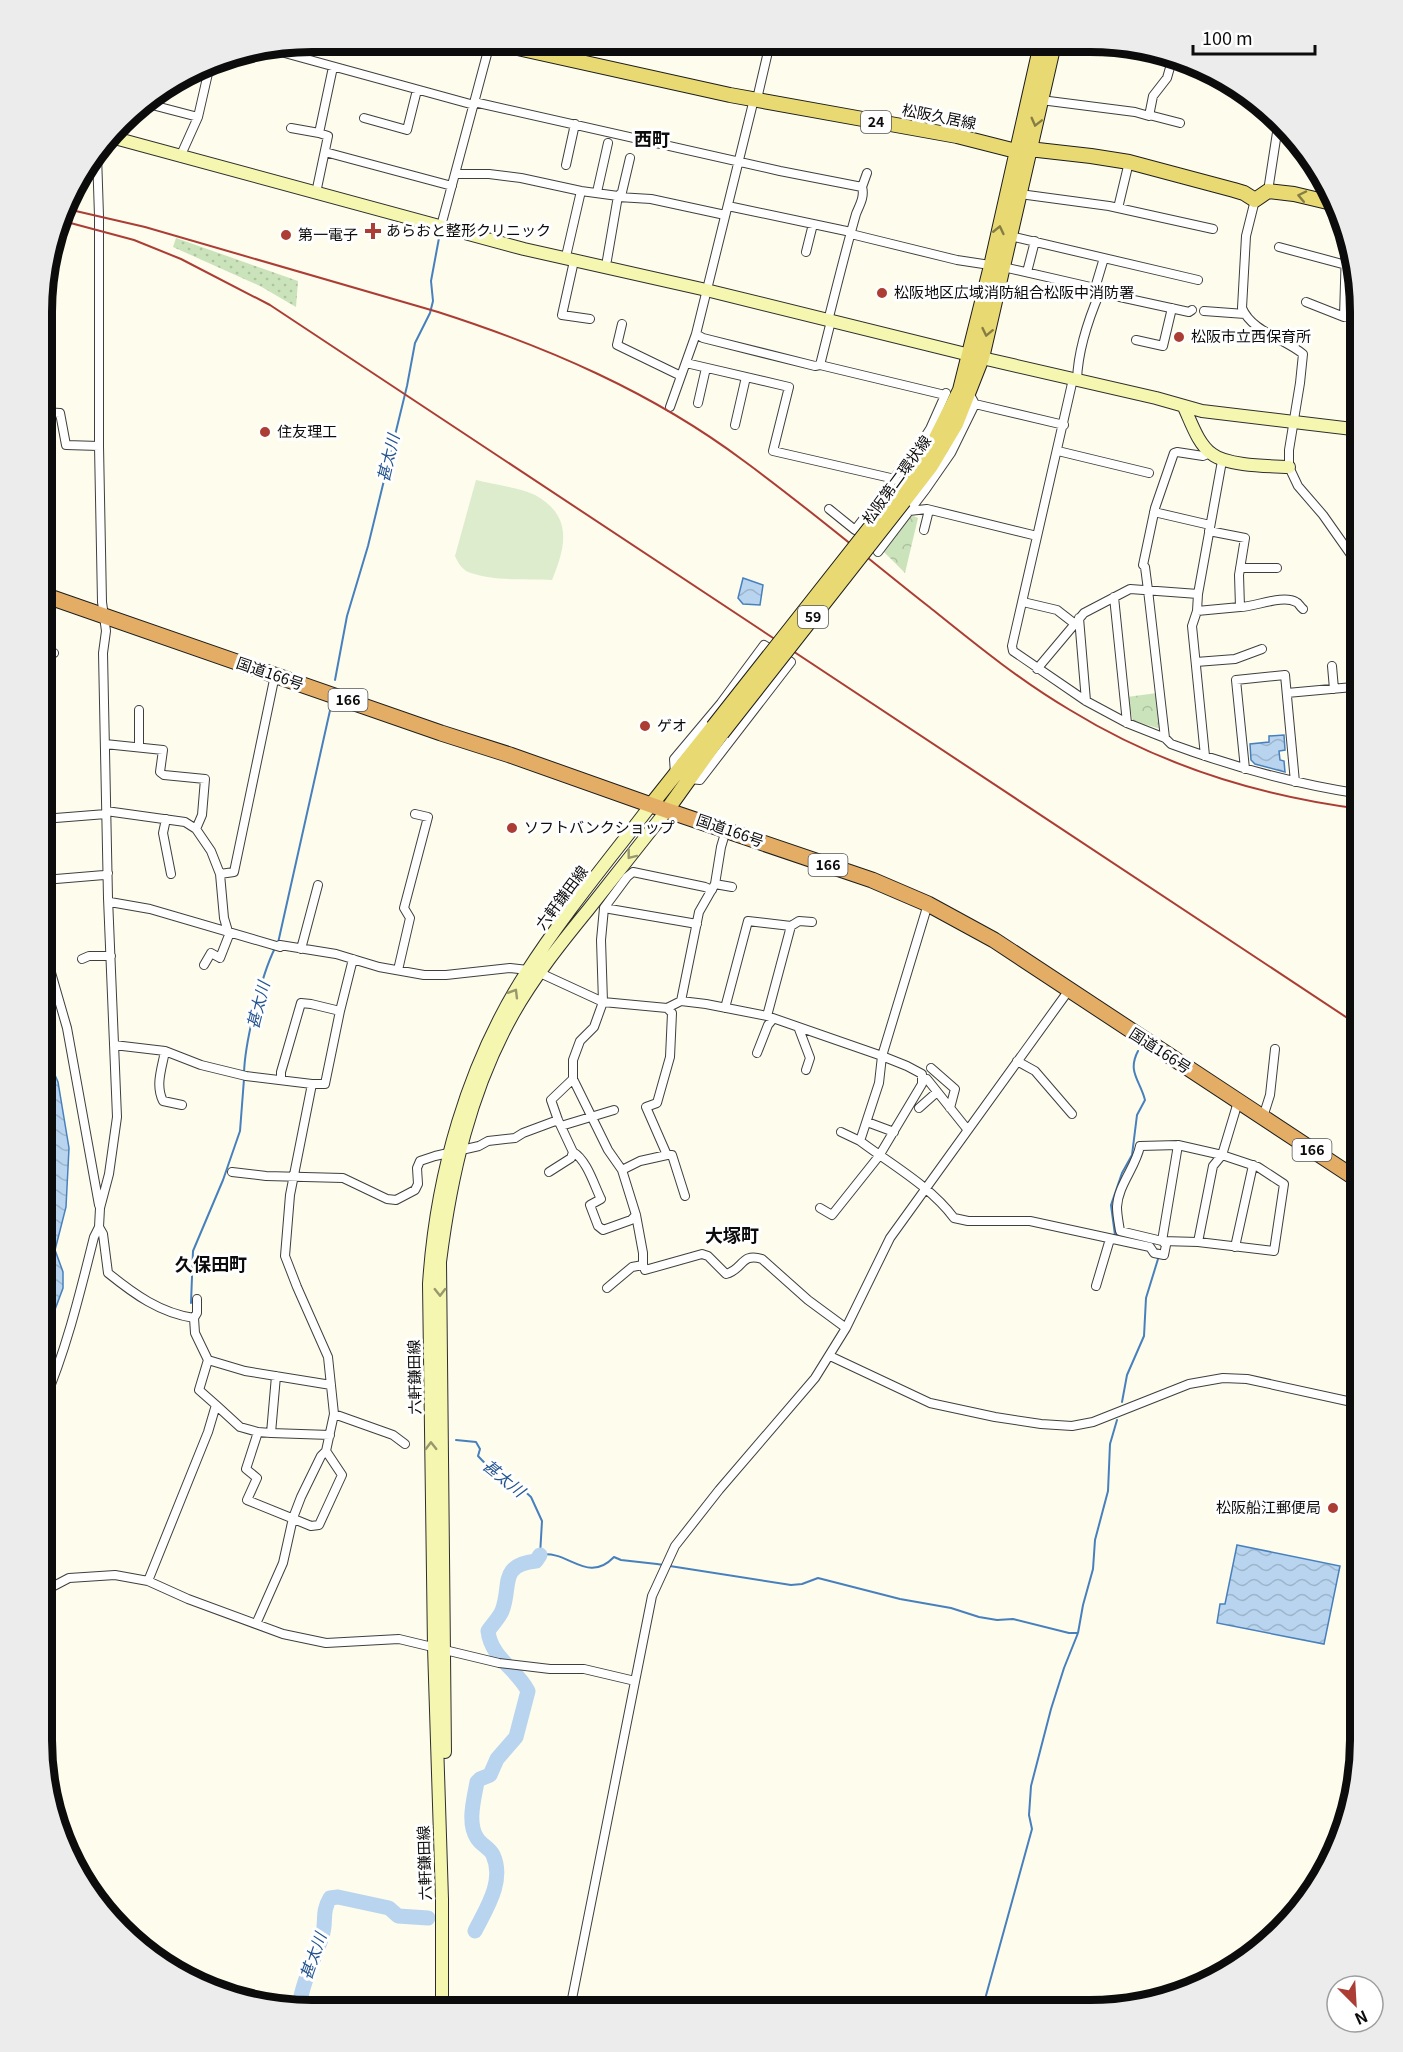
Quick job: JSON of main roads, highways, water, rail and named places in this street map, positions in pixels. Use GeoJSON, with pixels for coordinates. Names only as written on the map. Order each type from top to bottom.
{"type":"FeatureCollection","features":[{"type":"Feature","properties":{"kind":"highway","name":"国道166号"},"geometry":{"type":"LineString","coordinates":[[52,598],[872,879],[928,904],[994,940],[1350,1175]]}},
{"type":"Feature","properties":{"kind":"main road","name":"松阪久居線"},"geometry":{"type":"LineString","coordinates":[[537,52],[755,99],[1022,150],[1128,162],[1234,190],[1255,200],[1268,191],[1326,202]]}},
{"type":"Feature","properties":{"kind":"main road","name":"松阪第二環状線"},"geometry":{"type":"LineString","coordinates":[[651,805],[675,774],[718,730],[903,503],[931,466],[956,424],[968,396],[975,356],[993,302],[997,266],[1022,150],[1040,52]]}},
{"type":"Feature","properties":{"kind":"main road","name":"松阪第二環状線"},"geometry":{"type":"LineString","coordinates":[[997,266],[1010,236],[1020,194],[1022,150],[1041,100],[1052,52]]}},
{"type":"Feature","properties":{"kind":"main road"},"geometry":{"type":"LineString","coordinates":[[119,139],[441,226],[1202,411],[1350,429]]}},
{"type":"Feature","properties":{"kind":"main road"},"geometry":{"type":"LineString","coordinates":[[1184,406],[1195,432],[1210,453],[1222,461],[1289,467]]}},
{"type":"Feature","properties":{"kind":"main road","name":"松阪第二環状線"},"geometry":{"type":"LineString","coordinates":[[667,810],[718,730]]}},
{"type":"Feature","properties":{"kind":"main road","name":"六軒鎌田線"},"geometry":{"type":"LineString","coordinates":[[442,2000],[439,1648],[440,1262],[454,1152],[490,1060],[534,972],[651,805]]}},
{"type":"Feature","properties":{"kind":"main road","name":"六軒鎌田線"},"geometry":{"type":"LineString","coordinates":[[534,972],[558,947],[667,810]]}},
{"type":"Feature","properties":{"kind":"main road","name":"六軒鎌田線"},"geometry":{"type":"LineString","coordinates":[[439,1648],[449,2000]]}},
{"type":"Feature","properties":{"kind":"water"},"geometry":{"type":"Polygon","coordinates":[[[743,578],[763,585],[760,605],[743,604],[738,598],[743,578]]]}},
{"type":"Feature","properties":{"kind":"water"},"geometry":{"type":"Polygon","coordinates":[[[1284,735],[1285,750],[1279,751],[1280,760],[1284,761],[1285,772],[1255,764],[1251,760],[1250,744],[1269,742],[1269,736],[1284,735]]]}},
{"type":"Feature","properties":{"kind":"water"},"geometry":{"type":"Polygon","coordinates":[[[52,1068],[58,1082],[69,1148],[66,1207],[55,1250],[63,1272],[63,1288],[52,1317],[52,1287],[55,1280],[52,1269],[54,1181],[52,1068]]]}},
{"type":"Feature","properties":{"kind":"water"},"geometry":{"type":"Polygon","coordinates":[[[1237,1545],[1340,1566],[1324,1644],[1217,1623],[1220,1604],[1225,1604],[1237,1545]]]}},
{"type":"Feature","properties":{"kind":"waterway","name":"甚太川"},"geometry":{"type":"LineString","coordinates":[[335,680],[347,616],[368,546],[407,386],[415,343],[430,313],[433,301],[431,281],[439,238]]}},
{"type":"Feature","properties":{"kind":"waterway","name":"甚太川"},"geometry":{"type":"LineString","coordinates":[[278,943],[331,706]]}},
{"type":"Feature","properties":{"kind":"waterway","name":"甚太川"},"geometry":{"type":"LineString","coordinates":[[244,1073],[247,1044],[255,1009],[264,975],[275,948]]}},
{"type":"Feature","properties":{"kind":"waterway"},"geometry":{"type":"LineString","coordinates":[[1118,1236],[1115,1235],[1111,1205],[1122,1173],[1132,1155],[1137,1115],[1145,1100],[1134,1070],[1138,1051]]}},
{"type":"Feature","properties":{"kind":"waterway","name":"甚太川"},"geometry":{"type":"LineString","coordinates":[[191,1303],[193,1251],[223,1180],[240,1131],[244,1079]]}},
{"type":"Feature","properties":{"kind":"waterway"},"geometry":{"type":"LineString","coordinates":[[1122,1402],[1127,1375],[1144,1336],[1146,1298],[1158,1259]]}},
{"type":"Feature","properties":{"kind":"waterway"},"geometry":{"type":"LineString","coordinates":[[985,2000],[1032,1829],[1029,1815],[1031,1786],[1051,1709],[1078,1633],[1093,1569],[1095,1540],[1108,1491],[1110,1444],[1117,1420]]}},
{"type":"Feature","properties":{"kind":"waterway"},"geometry":{"type":"LineString","coordinates":[[456,1440],[476,1442],[480,1449],[478,1456],[498,1477],[519,1486],[531,1497],[542,1521],[540,1555],[560,1557],[595,1568],[604,1565],[614,1557],[621,1560],[791,1585],[818,1578],[900,1599],[951,1608],[979,1617],[997,1620],[1013,1619],[1069,1633],[1078,1633]]}},
{"type":"Feature","properties":{"kind":"waterway","name":"甚太川"},"geometry":{"type":"LineString","coordinates":[[475,1931],[493,1894],[497,1875],[493,1855],[477,1838],[472,1825],[477,1782],[490,1775],[497,1759],[516,1737],[528,1691],[494,1649],[488,1631],[502,1611],[511,1572],[524,1563],[536,1561],[540,1555]]}},
{"type":"Feature","properties":{"kind":"waterway","name":"甚太川"},"geometry":{"type":"LineString","coordinates":[[300,1999],[322,1936],[326,1908],[330,1898],[338,1897],[389,1908],[398,1916],[428,1918]]}},
{"type":"Feature","properties":{"kind":"railway"},"geometry":{"type":"LineString","coordinates":[[73,210],[145,227],[438,312],[519,340],[597,374],[673,414],[709,436],[791,496],[997,661],[1051,698],[1104,729],[1174,762],[1210,775],[1285,796],[1350,807]]}},
{"type":"Feature","properties":{"kind":"railway"},"geometry":{"type":"LineString","coordinates":[[68,222],[134,240],[181,259],[270,305],[1350,1020]]}},
{"type":"Feature","properties":{"kind":"place","name":"あらおと整形クリニック"},"geometry":{"type":"Point","coordinates":[373,231]}},
{"type":"Feature","properties":{"kind":"place","name":"第一電子"},"geometry":{"type":"Point","coordinates":[286,235]}},
{"type":"Feature","properties":{"kind":"place","name":"松阪地区広域消防組合松阪中消防署"},"geometry":{"type":"Point","coordinates":[882,293]}},
{"type":"Feature","properties":{"kind":"place","name":"松阪市立西保育所"},"geometry":{"type":"Point","coordinates":[1179,337]}},
{"type":"Feature","properties":{"kind":"place","name":"住友理工"},"geometry":{"type":"Point","coordinates":[265,432]}},
{"type":"Feature","properties":{"kind":"place","name":"ゲオ"},"geometry":{"type":"Point","coordinates":[645,726]}},
{"type":"Feature","properties":{"kind":"place","name":"ソフトバンクショップ"},"geometry":{"type":"Point","coordinates":[512,828]}},
{"type":"Feature","properties":{"kind":"place","name":"松阪船江郵便局"},"geometry":{"type":"Point","coordinates":[1333,1508]}},
{"type":"Feature","properties":{"kind":"district","name":"西町"},"geometry":{"type":"Point","coordinates":[652,140]}},
{"type":"Feature","properties":{"kind":"district","name":"大塚町"},"geometry":{"type":"Point","coordinates":[732,1236]}},
{"type":"Feature","properties":{"kind":"district","name":"久保田町"},"geometry":{"type":"Point","coordinates":[211,1265]}}]}
